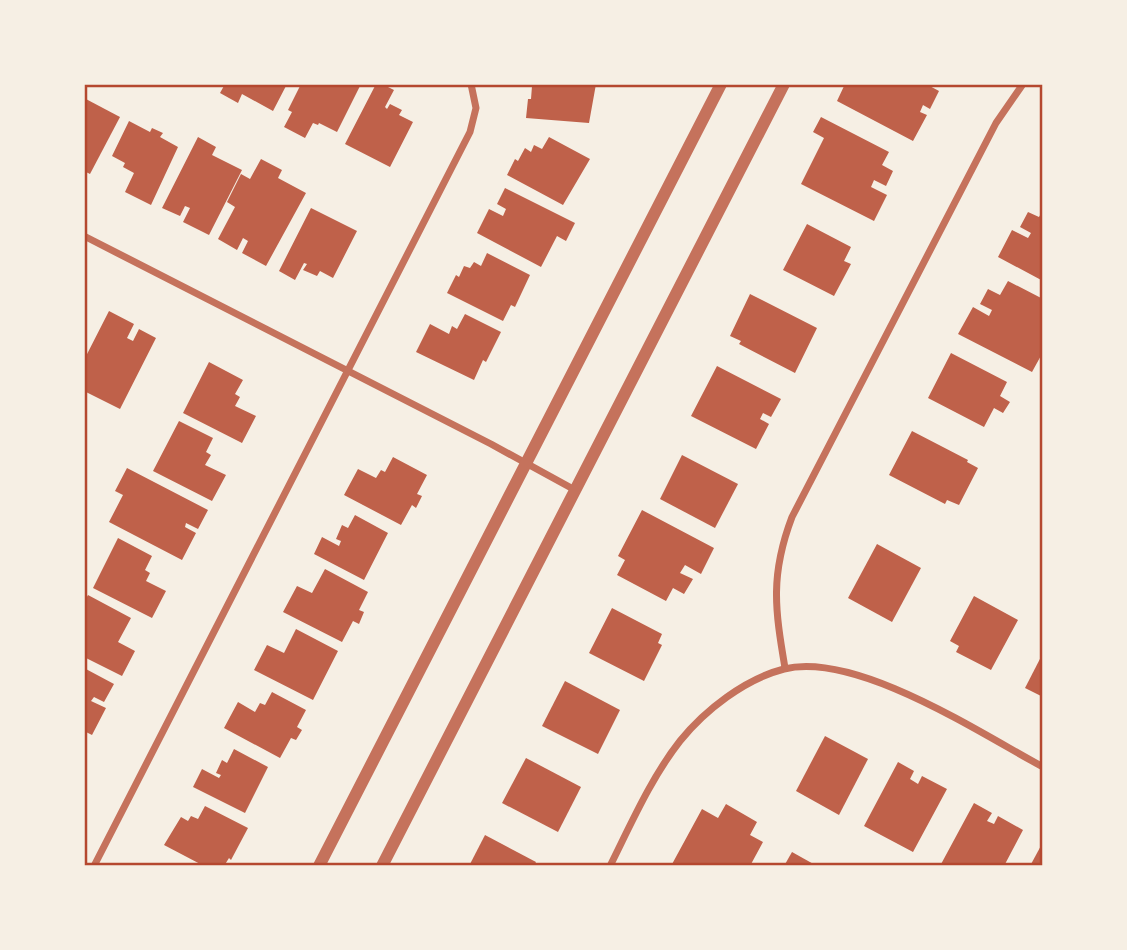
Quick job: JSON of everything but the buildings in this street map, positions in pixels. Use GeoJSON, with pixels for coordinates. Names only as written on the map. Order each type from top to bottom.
{"type":"FeatureCollection","features":[{"type":"Feature","properties":{"kind":"street"},"geometry":{"type":"LineString","coordinates":[[319,866],[721,84]]}},
{"type":"Feature","properties":{"kind":"street"},"geometry":{"type":"LineString","coordinates":[[382,866],[784,84]]}},
{"type":"Feature","properties":{"kind":"street"},"geometry":{"type":"LineString","coordinates":[[785,668],[776,599],[781,547],[792,517],[996,123],[1023,84]]}},
{"type":"Feature","properties":{"kind":"street"},"geometry":{"type":"LineString","coordinates":[[84,860],[94,866],[470,132],[475,117],[471,86]]}},
{"type":"Feature","properties":{"kind":"street"},"geometry":{"type":"LineString","coordinates":[[84,236],[575,490]]}},
{"type":"Feature","properties":{"kind":"street"},"geometry":{"type":"LineString","coordinates":[[610,866],[664,765],[696,723],[735,693],[785,668],[809,666],[832,670],[901,691],[1043,767]]}}]}
